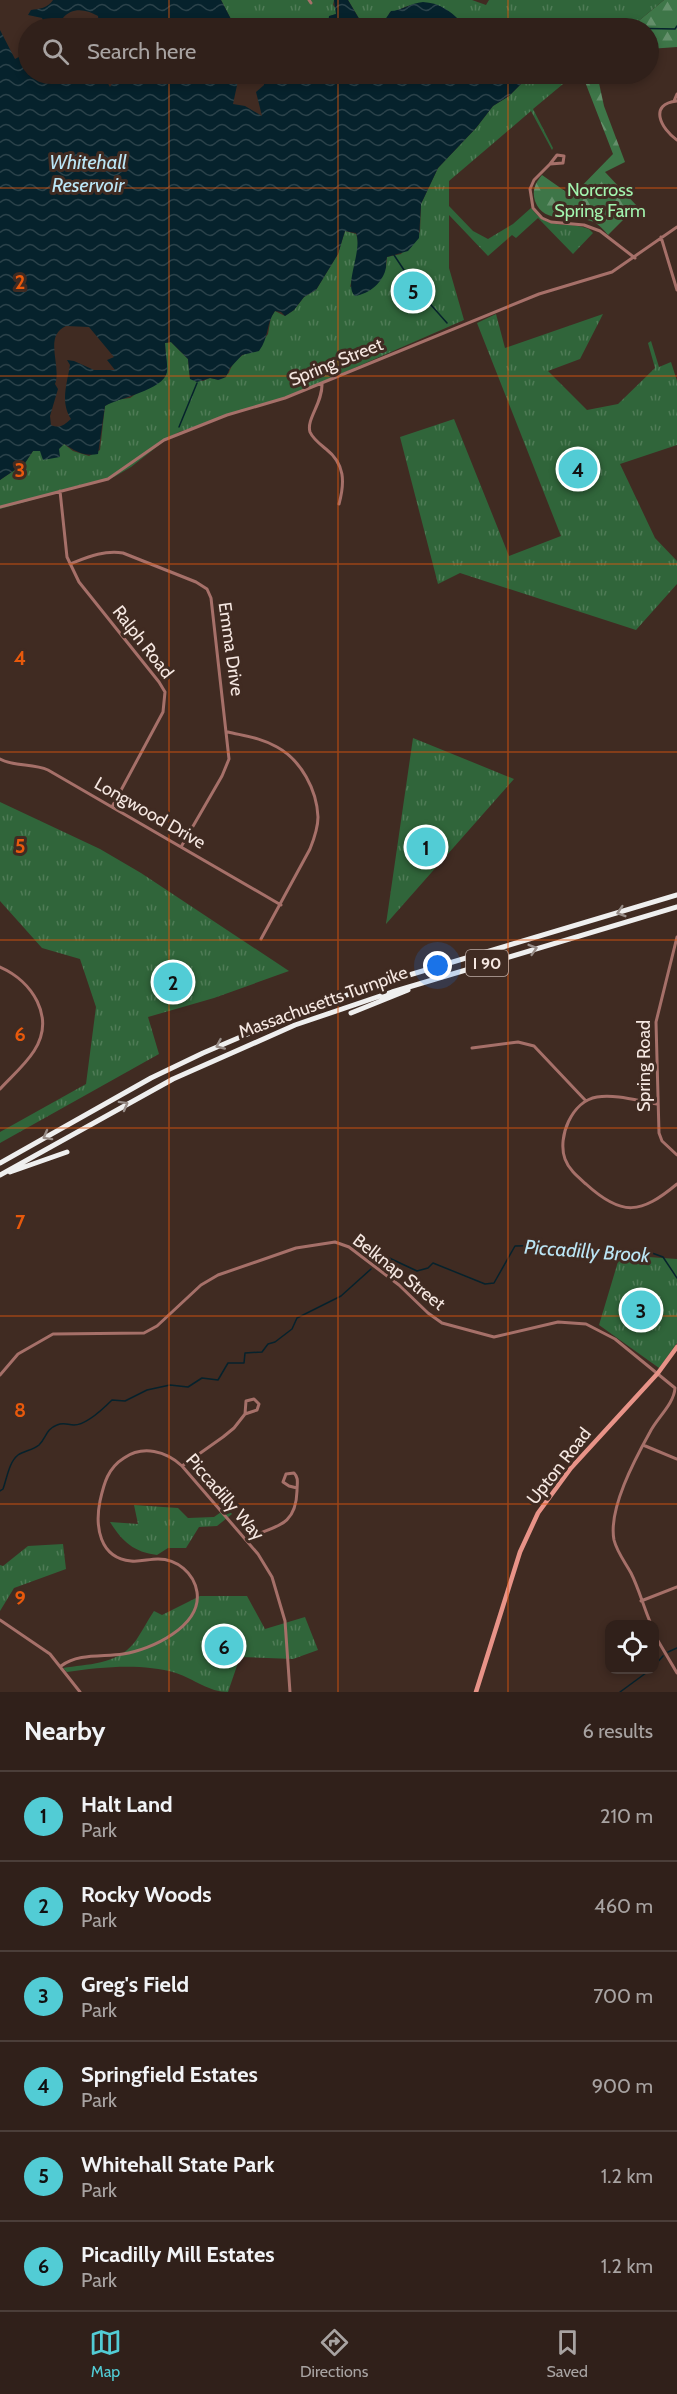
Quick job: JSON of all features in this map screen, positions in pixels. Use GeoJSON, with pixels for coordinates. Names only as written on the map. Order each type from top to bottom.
{"type":"FeatureCollection","features":[{"type":"Feature","properties":{"kind":"highway","name":"Massachusetts Turnpike"},"geometry":{"type":"LineString","coordinates":[[0,1163],[144,1082],[203,1053],[282,1019],[379,984],[677,895]]}},
{"type":"Feature","properties":{"kind":"highway","name":"Massachusetts Turnpike"},"geometry":{"type":"LineString","coordinates":[[0,1175],[143,1094],[199,1066],[304,1022],[434,979],[677,907]]}},
{"type":"Feature","properties":{"kind":"highway"},"geometry":{"type":"LineString","coordinates":[[351,1013],[434,979]]}},
{"type":"Feature","properties":{"kind":"highway"},"geometry":{"type":"LineString","coordinates":[[0,1175],[68,1152]]}},
{"type":"Feature","properties":{"kind":"main road","name":"Upton Road"},"geometry":{"type":"LineString","coordinates":[[476,1692],[520,1552],[538,1512],[571,1468],[658,1373],[677,1347]]}},
{"type":"Feature","properties":{"kind":"street"},"geometry":{"type":"LineString","coordinates":[[677,94],[676,101],[662,107],[659,118],[662,126],[677,140]]}},
{"type":"Feature","properties":{"kind":"street"},"geometry":{"type":"LineString","coordinates":[[550,164],[563,163],[564,156],[557,155],[534,180],[530,189],[533,208],[542,218],[551,222],[584,225],[600,231],[635,258]]}},
{"type":"Feature","properties":{"kind":"street","name":"Spring Street"},"geometry":{"type":"LineString","coordinates":[[0,507],[108,479],[156,444],[185,430],[235,412],[269,404],[538,294],[612,272],[677,227]]}},
{"type":"Feature","properties":{"kind":"street"},"geometry":{"type":"LineString","coordinates":[[661,237],[677,290]]}},
{"type":"Feature","properties":{"kind":"street"},"geometry":{"type":"LineString","coordinates":[[322,383],[321,399],[310,422],[309,430],[313,438],[333,454],[341,469],[343,486],[339,504]]}},
{"type":"Feature","properties":{"kind":"street","name":"Ralph Road"},"geometry":{"type":"LineString","coordinates":[[60,491],[67,557],[70,564],[84,589],[165,692],[163,712],[112,807]]}},
{"type":"Feature","properties":{"kind":"street","name":"Emma Drive"},"geometry":{"type":"LineString","coordinates":[[70,564],[100,553],[111,551],[123,553],[196,582],[207,589],[211,597],[228,732],[229,759],[222,776],[181,847]]}},
{"type":"Feature","properties":{"kind":"street"},"geometry":{"type":"LineString","coordinates":[[228,732],[253,737],[279,748],[292,758],[304,772],[314,795],[318,817],[316,833],[300,871],[261,939]]}},
{"type":"Feature","properties":{"kind":"street","name":"Longwood Drive"},"geometry":{"type":"LineString","coordinates":[[0,759],[15,764],[40,767],[281,905]]}},
{"type":"Feature","properties":{"kind":"street","name":"Spring Road"},"geometry":{"type":"LineString","coordinates":[[677,937],[656,1022],[657,1124],[662,1141],[677,1155]]}},
{"type":"Feature","properties":{"kind":"street"},"geometry":{"type":"LineString","coordinates":[[672,956],[677,957]]}},
{"type":"Feature","properties":{"kind":"street"},"geometry":{"type":"LineString","coordinates":[[0,967],[18,977],[32,990],[40,1008],[42,1028],[34,1052],[0,1089]]}},
{"type":"Feature","properties":{"kind":"street"},"geometry":{"type":"LineString","coordinates":[[472,1048],[518,1042],[534,1046],[586,1101]]}},
{"type":"Feature","properties":{"kind":"street"},"geometry":{"type":"LineString","coordinates":[[657,1104],[606,1096],[586,1101],[571,1116],[563,1141],[563,1149],[568,1166],[592,1190],[613,1204],[638,1208],[654,1202],[677,1184]]}},
{"type":"Feature","properties":{"kind":"street","name":"Belknap Street"},"geometry":{"type":"LineString","coordinates":[[0,1375],[18,1354],[53,1334],[144,1333],[157,1326],[201,1285],[218,1275],[247,1263],[296,1248],[334,1242],[349,1247],[399,1285],[442,1323],[494,1337],[541,1324],[564,1321],[578,1322],[605,1332],[673,1385],[675,1392],[643,1445]]}},
{"type":"Feature","properties":{"kind":"street"},"geometry":{"type":"LineString","coordinates":[[182,1466],[234,1428],[245,1414],[257,1410],[259,1404],[254,1399],[246,1401],[245,1414]]}},
{"type":"Feature","properties":{"kind":"street"},"geometry":{"type":"LineString","coordinates":[[649,1620],[632,1574],[615,1543],[613,1530],[622,1488],[643,1445],[677,1459]]}},
{"type":"Feature","properties":{"kind":"street","name":"Piccadilly Way"},"geometry":{"type":"LineString","coordinates":[[61,1666],[74,1659],[133,1652],[181,1629],[191,1618],[197,1592],[186,1570],[166,1560],[133,1562],[119,1558],[103,1544],[97,1523],[106,1479],[115,1465],[132,1453],[153,1451],[167,1455],[182,1466],[265,1564],[280,1598],[285,1621],[290,1692]]}},
{"type":"Feature","properties":{"kind":"street"},"geometry":{"type":"LineString","coordinates":[[245,1539],[277,1527],[288,1519],[297,1501],[297,1488],[297,1475],[290,1472],[286,1474],[283,1482],[297,1488]]}},
{"type":"Feature","properties":{"kind":"street"},"geometry":{"type":"LineString","coordinates":[[641,1601],[677,1587]]}},
{"type":"Feature","properties":{"kind":"street"},"geometry":{"type":"LineString","coordinates":[[0,1620],[43,1649],[61,1666],[80,1692]]}},
{"type":"Feature","properties":{"kind":"street"},"geometry":{"type":"LineString","coordinates":[[659,1642],[677,1672]]}},
{"type":"Feature","properties":{"kind":"green space"},"geometry":{"type":"Polygon","coordinates":[[[221,0],[334,0],[333,5],[337,10],[336,14],[330,18],[230,18],[221,0]]]}},
{"type":"Feature","properties":{"kind":"green space"},"geometry":{"type":"Polygon","coordinates":[[[348,0],[472,0],[486,5],[489,0],[664,0],[642,18],[454,18],[438,6],[425,4],[408,6],[390,12],[386,18],[359,18],[348,0]]]}},
{"type":"Feature","properties":{"kind":"green space"},"geometry":{"type":"Polygon","coordinates":[[[664,0],[677,0],[677,47],[659,48],[659,18],[642,18],[664,0]]]}},
{"type":"Feature","properties":{"kind":"green space"},"geometry":{"type":"Polygon","coordinates":[[[521,84],[563,84],[533,109],[552,150],[531,111],[449,181],[449,206],[473,231],[488,239],[513,224],[531,208],[551,223],[589,229],[593,233],[573,254],[538,218],[516,238],[512,235],[488,256],[449,215],[449,268],[464,320],[297,393],[179,432],[114,477],[0,509],[0,480],[25,463],[33,451],[59,448],[64,444],[73,451],[89,456],[100,450],[105,406],[115,400],[130,398],[167,372],[165,343],[171,342],[188,359],[190,379],[219,380],[229,373],[239,358],[246,353],[255,352],[268,334],[271,317],[275,311],[285,316],[294,310],[304,297],[316,290],[338,254],[345,231],[356,234],[358,240],[357,260],[350,287],[386,268],[387,257],[401,254],[420,232],[421,204],[438,168],[476,128],[493,106],[509,96],[521,84]]]}},
{"type":"Feature","properties":{"kind":"green space","name":"Norcross Spring Farm"},"geometry":{"type":"Polygon","coordinates":[[[586,84],[599,84],[604,106],[625,162],[605,172],[637,206],[608,235],[594,222],[553,217],[539,209],[534,193],[542,175],[572,196],[613,154],[586,84]]]}},
{"type":"Feature","properties":{"kind":"green space"},"geometry":{"type":"Polygon","coordinates":[[[496,314],[505,348],[603,314],[580,359],[548,371],[587,410],[618,404],[655,368],[648,343],[651,341],[659,367],[671,362],[677,381],[677,445],[620,464],[655,538],[677,561],[677,584],[636,630],[460,573],[438,584],[400,437],[454,419],[509,556],[561,536],[477,323],[496,314]]]}},
{"type":"Feature","properties":{"kind":"green space"},"geometry":{"type":"Polygon","coordinates":[[[413,738],[514,779],[386,924],[413,738]]]}},
{"type":"Feature","properties":{"kind":"green space"},"geometry":{"type":"Polygon","coordinates":[[[0,802],[100,849],[141,873],[289,971],[214,998],[148,1017],[159,1054],[0,1143],[0,1132],[86,1084],[96,1007],[80,959],[42,948],[0,901],[0,802]]]}},
{"type":"Feature","properties":{"kind":"green space"},"geometry":{"type":"Polygon","coordinates":[[[620,1255],[677,1259],[677,1343],[659,1368],[599,1325],[620,1255]]]}},
{"type":"Feature","properties":{"kind":"green space"},"geometry":{"type":"Polygon","coordinates":[[[134,1505],[178,1508],[188,1518],[214,1517],[227,1508],[232,1514],[217,1526],[199,1527],[186,1548],[168,1548],[157,1555],[141,1551],[129,1544],[110,1522],[138,1524],[134,1505]]]}},
{"type":"Feature","properties":{"kind":"green space"},"geometry":{"type":"Polygon","coordinates":[[[63,1544],[66,1569],[14,1588],[0,1611],[0,1565],[3,1566],[28,1546],[63,1544]]]}},
{"type":"Feature","properties":{"kind":"green space"},"geometry":{"type":"Polygon","coordinates":[[[200,1596],[247,1596],[265,1629],[305,1617],[318,1650],[293,1659],[240,1657],[228,1692],[208,1688],[176,1673],[150,1668],[108,1667],[67,1672],[63,1668],[101,1662],[119,1656],[134,1643],[154,1611],[162,1615],[200,1596]]]}},
{"type":"Feature","properties":{"kind":"water"},"geometry":{"type":"Polygon","coordinates":[[[53,0],[221,0],[230,18],[98,18],[89,12],[79,10],[63,18],[28,15],[31,10],[40,9],[53,0]]]}},
{"type":"Feature","properties":{"kind":"water"},"geometry":{"type":"Polygon","coordinates":[[[334,0],[348,0],[359,18],[329,18],[336,14],[334,0]]]}},
{"type":"Feature","properties":{"kind":"water"},"geometry":{"type":"Polygon","coordinates":[[[423,2],[434,4],[456,18],[386,18],[391,11],[423,2]]]}},
{"type":"Feature","properties":{"kind":"water","name":"Whitehall Reservoir"},"geometry":{"type":"Polygon","coordinates":[[[0,30],[15,59],[18,57],[18,84],[108,84],[110,87],[112,84],[237,84],[233,104],[245,106],[262,116],[256,92],[264,84],[521,84],[509,96],[493,106],[476,128],[438,168],[421,204],[419,238],[408,251],[387,257],[382,278],[370,290],[355,296],[352,291],[357,240],[356,233],[345,231],[338,254],[316,290],[304,297],[294,310],[285,316],[275,311],[259,351],[242,355],[230,368],[226,377],[197,382],[190,379],[188,359],[171,342],[165,343],[167,372],[164,378],[149,389],[105,406],[98,454],[84,454],[64,444],[59,449],[60,457],[43,460],[40,451],[33,451],[25,463],[0,480],[0,30]],[[66,326],[59,331],[54,344],[57,377],[55,384],[58,389],[50,416],[51,425],[62,426],[71,419],[65,399],[70,365],[67,360],[94,370],[115,370],[107,360],[114,357],[89,327],[66,326]]]}},
{"type":"Feature","properties":{"kind":"waterway"},"geometry":{"type":"LineString","coordinates":[[659,29],[675,29],[677,26]]}},
{"type":"Feature","properties":{"kind":"waterway"},"geometry":{"type":"LineString","coordinates":[[394,255],[416,288],[447,323]]}},
{"type":"Feature","properties":{"kind":"waterway"},"geometry":{"type":"LineString","coordinates":[[179,427],[197,383]]}},
{"type":"Feature","properties":{"kind":"waterway","name":"Piccadilly Brook"},"geometry":{"type":"LineString","coordinates":[[376,1264],[385,1256],[417,1271],[428,1268],[433,1263],[485,1284],[494,1283],[515,1246],[561,1245],[574,1251],[597,1250],[616,1255],[652,1253],[663,1257],[677,1278]]}},
{"type":"Feature","properties":{"kind":"waterway","name":"Piccadilly Brook"},"geometry":{"type":"LineString","coordinates":[[0,1491],[3,1489],[15,1458],[39,1445],[53,1427],[62,1424],[79,1424],[95,1415],[112,1400],[125,1401],[147,1390],[170,1385],[188,1387],[202,1378],[218,1380],[228,1363],[244,1363],[245,1353],[262,1352],[268,1344],[275,1342],[292,1329],[297,1318],[341,1296],[371,1269]]}},
{"type":"Feature","properties":{"kind":"waterway"},"geometry":{"type":"LineString","coordinates":[[668,1652],[677,1648]]}},
{"type":"Feature","properties":{"kind":"waterway"},"geometry":{"type":"LineString","coordinates":[[659,1660],[663,1656]]}},
{"type":"Feature","properties":{"kind":"waterway"},"geometry":{"type":"LineString","coordinates":[[620,1692],[645,1674]]}},
{"type":"Feature","properties":{"kind":"place","name":"Whitehall State Park"},"geometry":{"type":"Point","coordinates":[413,291]}},
{"type":"Feature","properties":{"kind":"place","name":"Springfield Estates"},"geometry":{"type":"Point","coordinates":[578,469]}},
{"type":"Feature","properties":{"kind":"place","name":"Halt Land"},"geometry":{"type":"Point","coordinates":[426,847]}},
{"type":"Feature","properties":{"kind":"place","name":"Rocky Woods"},"geometry":{"type":"Point","coordinates":[173,982]}},
{"type":"Feature","properties":{"kind":"place","name":"Greg's Field"},"geometry":{"type":"Point","coordinates":[641,1310]}},
{"type":"Feature","properties":{"kind":"place","name":"Picadilly Mill Estates"},"geometry":{"type":"Point","coordinates":[224,1646]}}]}
